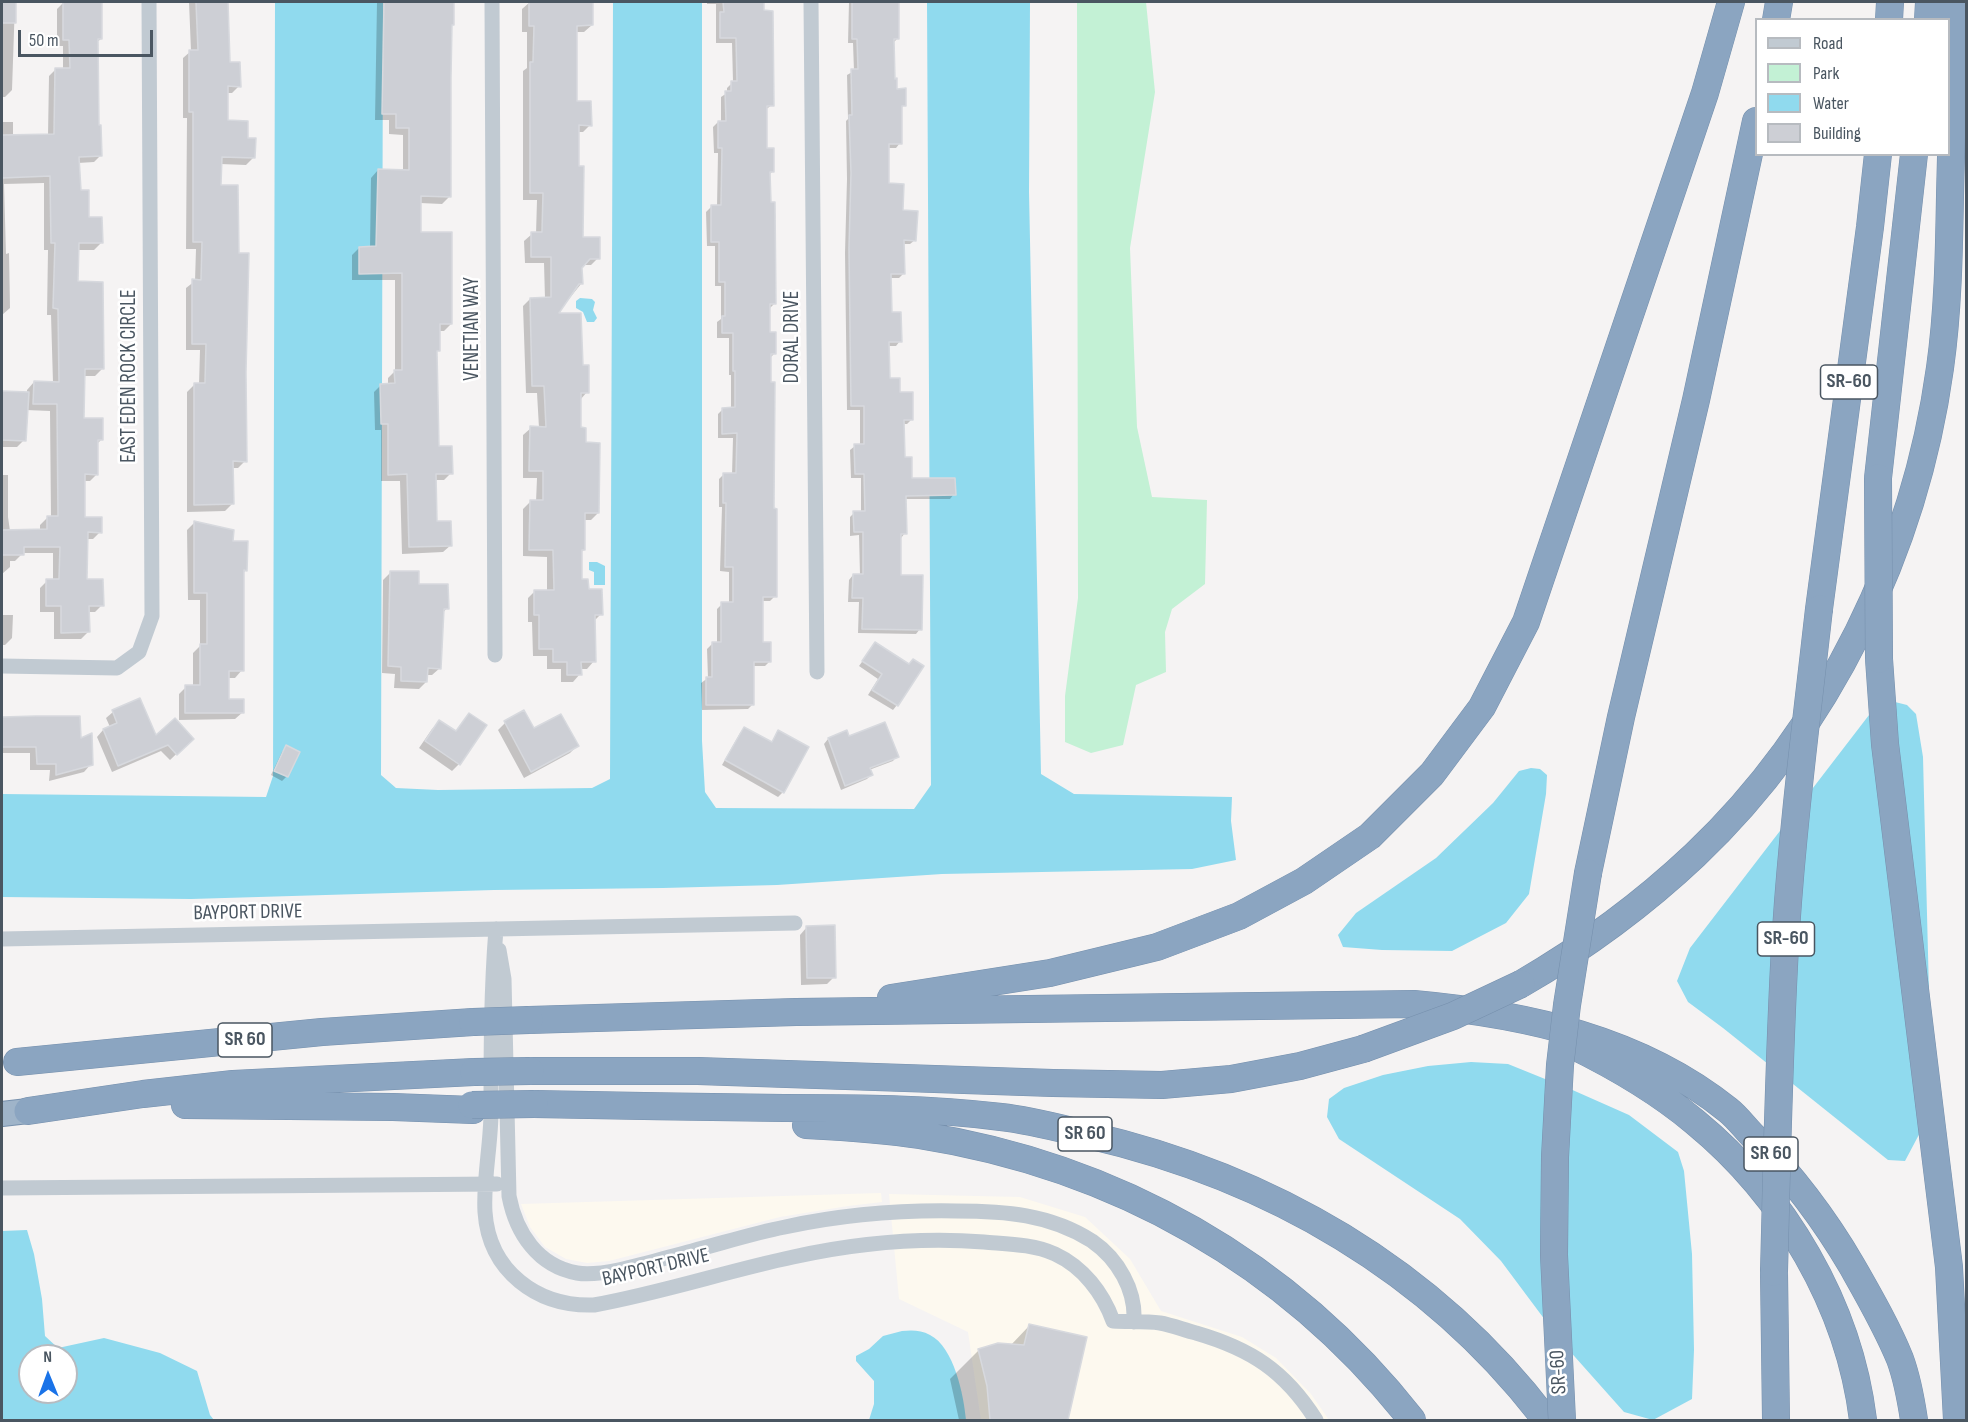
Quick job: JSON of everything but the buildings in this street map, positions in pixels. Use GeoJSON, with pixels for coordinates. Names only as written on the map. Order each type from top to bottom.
{"type":"FeatureCollection","features":[{"type":"Feature","properties":{"kind":"highway"},"geometry":{"type":"LineString","coordinates":[[796,1012],[1050,973],[1157,947],[1188,936],[1239,916],[1304,882],[1370,836],[1432,774],[1482,707],[1527,622],[1705,93],[1731,2]]}},
{"type":"Feature","properties":{"kind":"highway"},"geometry":{"type":"LineString","coordinates":[[1776,18],[1779,2]]}},
{"type":"Feature","properties":{"kind":"highway"},"geometry":{"type":"LineString","coordinates":[[1889,18],[1890,2]]}},
{"type":"Feature","properties":{"kind":"highway"},"geometry":{"type":"LineString","coordinates":[[1928,18],[1929,2]]}},
{"type":"Feature","properties":{"kind":"highway"},"geometry":{"type":"LineString","coordinates":[[15,1112],[233,1084],[474,1072],[698,1071],[1162,1085],[1231,1078],[1299,1066],[1363,1049],[1453,1016],[1521,984],[1567,957],[1666,881],[1697,853],[1748,799],[1786,750],[1815,707],[1838,670],[1870,607],[1899,536],[1918,476],[1932,416],[1940,367],[1948,250],[1955,2]]}},
{"type":"Feature","properties":{"kind":"highway","name":"SR-60"},"geometry":{"type":"LineString","coordinates":[[1562,1420],[1554,1255],[1555,1157],[1567,1005],[1588,873],[1624,706],[1696,400],[1755,126]]}},
{"type":"Feature","properties":{"kind":"highway","name":"SR-60"},"geometry":{"type":"LineString","coordinates":[[1776,1420],[1774,1272],[1786,928],[1800,769],[1878,156]]}},
{"type":"Feature","properties":{"kind":"highway"},"geometry":{"type":"LineString","coordinates":[[1914,156],[1878,478],[1879,659],[1885,744],[1949,1267],[1957,1420]]}},
{"type":"Feature","properties":{"kind":"highway","name":"SR 60"},"geometry":{"type":"LineString","coordinates":[[9,1063],[322,1032],[529,1020],[796,1012],[1362,1004],[1414,1004],[1505,1015],[1581,1034],[1614,1045],[1676,1076],[1704,1092],[1730,1111],[1800,1188],[1843,1250],[1900,1360],[1914,1420]]}},
{"type":"Feature","properties":{"kind":"highway"},"geometry":{"type":"LineString","coordinates":[[1505,1015],[1588,1053],[1648,1087],[1695,1121],[1750,1174],[1766,1193],[1800,1243],[1815,1270],[1830,1303],[1854,1373],[1863,1420]]}},
{"type":"Feature","properties":{"kind":"highway","name":"SR 60"},"geometry":{"type":"LineString","coordinates":[[15,1112],[93,1106],[225,1104],[533,1109],[878,1109],[1003,1117],[1046,1125],[1141,1148],[1202,1168],[1253,1189],[1310,1218],[1396,1273],[1460,1327],[1530,1400],[1545,1420]]}},
{"type":"Feature","properties":{"kind":"highway","name":"SR 60"},"geometry":{"type":"LineString","coordinates":[[533,1109],[865,1128],[918,1134],[966,1143],[1047,1165],[1090,1181],[1176,1220],[1263,1275],[1305,1307],[1352,1351],[1392,1394],[1412,1420]]}},
{"type":"Feature","properties":{"kind":"street","name":"EAST EDEN ROCK CIRCLE"},"geometry":{"type":"LineString","coordinates":[[2,666],[117,668],[139,652],[153,616],[149,2]]}},
{"type":"Feature","properties":{"kind":"street","name":"VENETIAN WAY"},"geometry":{"type":"LineString","coordinates":[[492,2],[495,655]]}},
{"type":"Feature","properties":{"kind":"street","name":"DORAL DRIVE"},"geometry":{"type":"LineString","coordinates":[[811,2],[817,672]]}},
{"type":"Feature","properties":{"kind":"street"},"geometry":{"type":"LineString","coordinates":[[496,929],[795,923]]}},
{"type":"Feature","properties":{"kind":"street","name":"BAYPORT DRIVE"},"geometry":{"type":"LineString","coordinates":[[2,939],[496,929]]}},
{"type":"Feature","properties":{"kind":"street","name":"BAYPORT DRIVE"},"geometry":{"type":"LineString","coordinates":[[496,929],[504,979],[508,1184],[511,1205],[517,1223],[535,1251],[556,1266],[580,1274],[610,1271],[782,1227],[849,1216],[927,1210],[1000,1212],[1034,1216],[1070,1228],[1097,1245],[1122,1272],[1134,1305],[1134,1322]]}},
{"type":"Feature","properties":{"kind":"street","name":"BAYPORT DRIVE"},"geometry":{"type":"LineString","coordinates":[[496,929],[491,980],[491,1129],[485,1212],[491,1240],[502,1262],[520,1283],[531,1290],[566,1304],[594,1305],[825,1250],[882,1242],[943,1240],[1042,1249],[1056,1254],[1076,1267],[1104,1298],[1113,1321],[1161,1323],[1239,1347],[1281,1377],[1299,1396],[1316,1420]]}},
{"type":"Feature","properties":{"kind":"street"},"geometry":{"type":"LineString","coordinates":[[2,1188],[508,1184]]}},
{"type":"Feature","properties":{"kind":"shaded area"},"geometry":{"type":"Polygon","coordinates":[[[881,1193],[882,1202],[780,1217],[609,1261],[587,1263],[566,1259],[545,1247],[530,1227],[521,1204],[881,1193]]]}},
{"type":"Feature","properties":{"kind":"shaded area"},"geometry":{"type":"Polygon","coordinates":[[[889,1194],[1020,1197],[1085,1217],[1130,1259],[1161,1311],[1242,1337],[1276,1358],[1311,1394],[1329,1420],[981,1420],[968,1332],[899,1299],[889,1194]]]}},
{"type":"Feature","properties":{"kind":"green space"},"geometry":{"type":"Polygon","coordinates":[[[1077,2],[1146,2],[1155,92],[1130,248],[1137,427],[1152,497],[1207,500],[1205,584],[1172,609],[1165,632],[1166,672],[1136,685],[1123,745],[1091,753],[1065,742],[1065,696],[1078,598],[1077,2]]]}},
{"type":"Feature","properties":{"kind":"water"},"geometry":{"type":"Polygon","coordinates":[[[275,2],[383,2],[381,775],[396,788],[438,790],[592,788],[610,779],[613,2],[702,2],[702,741],[705,792],[716,808],[914,809],[931,785],[927,2],[1030,2],[1029,192],[1041,774],[1074,794],[1232,797],[1231,821],[1236,860],[1192,869],[942,874],[777,885],[191,899],[2,897],[2,794],[266,797],[273,776],[275,2]]]}},
{"type":"Feature","properties":{"kind":"water"},"geometry":{"type":"Polygon","coordinates":[[[580,298],[592,299],[595,302],[593,310],[597,318],[594,322],[587,322],[583,312],[576,308],[576,301],[580,298]]]}},
{"type":"Feature","properties":{"kind":"water"},"geometry":{"type":"Polygon","coordinates":[[[589,562],[597,562],[605,566],[605,585],[594,585],[594,572],[589,570],[589,562]]]}},
{"type":"Feature","properties":{"kind":"water"},"geometry":{"type":"Polygon","coordinates":[[[1891,701],[1907,705],[1916,714],[1923,757],[1932,1110],[1905,1161],[1888,1160],[1688,1002],[1677,981],[1690,948],[1879,702],[1891,701]]]}},
{"type":"Feature","properties":{"kind":"water"},"geometry":{"type":"Polygon","coordinates":[[[1531,768],[1540,769],[1547,775],[1546,794],[1529,894],[1506,923],[1452,951],[1343,947],[1338,935],[1356,913],[1436,858],[1493,803],[1519,771],[1531,768]]]}},
{"type":"Feature","properties":{"kind":"water"},"geometry":{"type":"Polygon","coordinates":[[[1471,1062],[1508,1064],[1550,1081],[1548,1324],[1501,1261],[1460,1219],[1339,1139],[1327,1117],[1329,1099],[1344,1088],[1383,1075],[1428,1066],[1471,1062]]]}},
{"type":"Feature","properties":{"kind":"water"},"geometry":{"type":"Polygon","coordinates":[[[1568,1088],[1629,1115],[1678,1152],[1684,1171],[1692,1254],[1694,1350],[1692,1399],[1653,1420],[1624,1412],[1567,1348],[1564,1158],[1568,1088]]]}},
{"type":"Feature","properties":{"kind":"water"},"geometry":{"type":"Polygon","coordinates":[[[27,1230],[42,1299],[45,1336],[54,1344],[18,1344],[18,1404],[78,1404],[76,1344],[104,1338],[160,1353],[197,1371],[210,1415],[214,1420],[2,1420],[2,1231],[27,1230]]]}},
{"type":"Feature","properties":{"kind":"water"},"geometry":{"type":"Polygon","coordinates":[[[902,1331],[927,1333],[945,1350],[960,1386],[966,1420],[869,1420],[874,1404],[874,1381],[856,1361],[856,1356],[869,1349],[883,1336],[902,1331]]]}}]}
